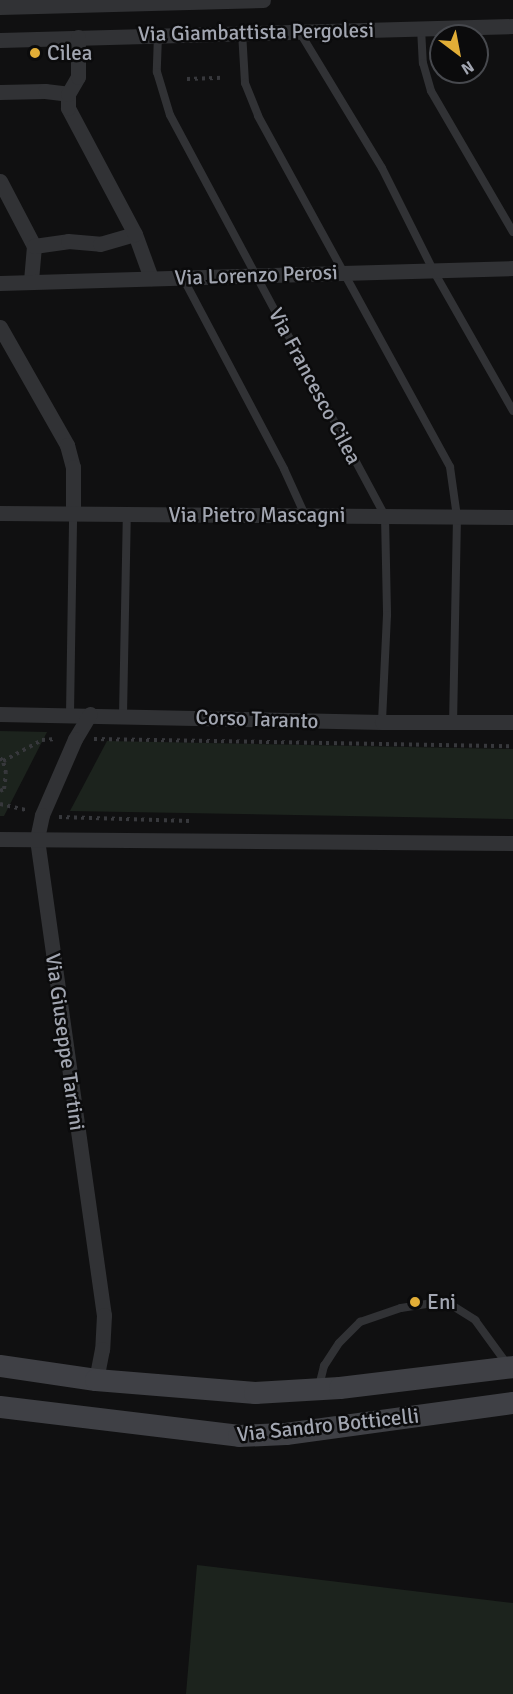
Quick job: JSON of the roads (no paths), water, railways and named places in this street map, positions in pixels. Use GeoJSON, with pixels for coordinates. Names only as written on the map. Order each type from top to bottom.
{"type":"FeatureCollection","features":[{"type":"Feature","properties":{"kind":"main road","name":"Via Sandro Botticelli"},"geometry":{"type":"LineString","coordinates":[[0,1366],[96,1380],[234,1393],[318,1390],[511,1367]]}},
{"type":"Feature","properties":{"kind":"main road","name":"Via Sandro Botticelli"},"geometry":{"type":"LineString","coordinates":[[0,1407],[239,1436],[286,1434],[513,1403]]}},
{"type":"Feature","properties":{"kind":"street","name":"Via Giambattista Pergolesi"},"geometry":{"type":"LineString","coordinates":[[0,8],[110,2],[263,0]]}},
{"type":"Feature","properties":{"kind":"street","name":"Via Giambattista Pergolesi"},"geometry":{"type":"LineString","coordinates":[[0,40],[513,26]]}},
{"type":"Feature","properties":{"kind":"street"},"geometry":{"type":"LineString","coordinates":[[78,37],[78,76],[68,94],[68,108],[135,234],[151,278]]}},
{"type":"Feature","properties":{"kind":"street"},"geometry":{"type":"LineString","coordinates":[[0,92],[45,91],[68,94]]}},
{"type":"Feature","properties":{"kind":"street"},"geometry":{"type":"LineString","coordinates":[[0,181],[34,253],[31,282]]}},
{"type":"Feature","properties":{"kind":"street"},"geometry":{"type":"LineString","coordinates":[[34,253],[68,241],[99,244],[135,234]]}},
{"type":"Feature","properties":{"kind":"street","name":"Via Lorenzo Perosi"},"geometry":{"type":"LineString","coordinates":[[0,283],[513,268]]}},
{"type":"Feature","properties":{"kind":"street"},"geometry":{"type":"LineString","coordinates":[[0,327],[67,446],[73,468],[74,513]]}},
{"type":"Feature","properties":{"kind":"street","name":"Via Pietro Mascagni"},"geometry":{"type":"LineString","coordinates":[[0,513],[513,517]]}},
{"type":"Feature","properties":{"kind":"street","name":"Corso Taranto"},"geometry":{"type":"LineString","coordinates":[[0,714],[90,714],[382,723],[513,722]]}},
{"type":"Feature","properties":{"kind":"street","name":"Via Giuseppe Tartini"},"geometry":{"type":"LineString","coordinates":[[90,714],[75,739],[42,815],[37,839],[104,1316],[102,1349],[96,1380]]}},
{"type":"Feature","properties":{"kind":"street"},"geometry":{"type":"LineString","coordinates":[[0,839],[513,843]]}},
{"type":"Feature","properties":{"kind":"lane"},"geometry":{"type":"LineString","coordinates":[[421,28],[423,63],[431,91],[513,232]]}},
{"type":"Feature","properties":{"kind":"lane"},"geometry":{"type":"LineString","coordinates":[[299,31],[382,168],[434,270],[513,411]]}},
{"type":"Feature","properties":{"kind":"lane"},"geometry":{"type":"LineString","coordinates":[[242,32],[245,83],[254,109],[445,453],[453,480],[457,517],[453,721]]}},
{"type":"Feature","properties":{"kind":"lane","name":"Via Francesco Cilea"},"geometry":{"type":"LineString","coordinates":[[158,34],[158,72],[167,109],[385,516],[387,615],[382,723]]}},
{"type":"Feature","properties":{"kind":"lane"},"geometry":{"type":"LineString","coordinates":[[183,278],[284,469],[305,515]]}},
{"type":"Feature","properties":{"kind":"lane"},"geometry":{"type":"LineString","coordinates":[[70,714],[74,513]]}},
{"type":"Feature","properties":{"kind":"lane"},"geometry":{"type":"LineString","coordinates":[[123,715],[127,514]]}},
{"type":"Feature","properties":{"kind":"lane"},"geometry":{"type":"LineString","coordinates":[[318,1390],[324,1366],[339,1343],[360,1322],[401,1308],[445,1302],[475,1320],[511,1367]]}},
{"type":"Feature","properties":{"kind":"place","name":"Cilea"},"geometry":{"type":"Point","coordinates":[35,53]}},
{"type":"Feature","properties":{"kind":"place","name":"Eni"},"geometry":{"type":"Point","coordinates":[415,1302]}}]}
